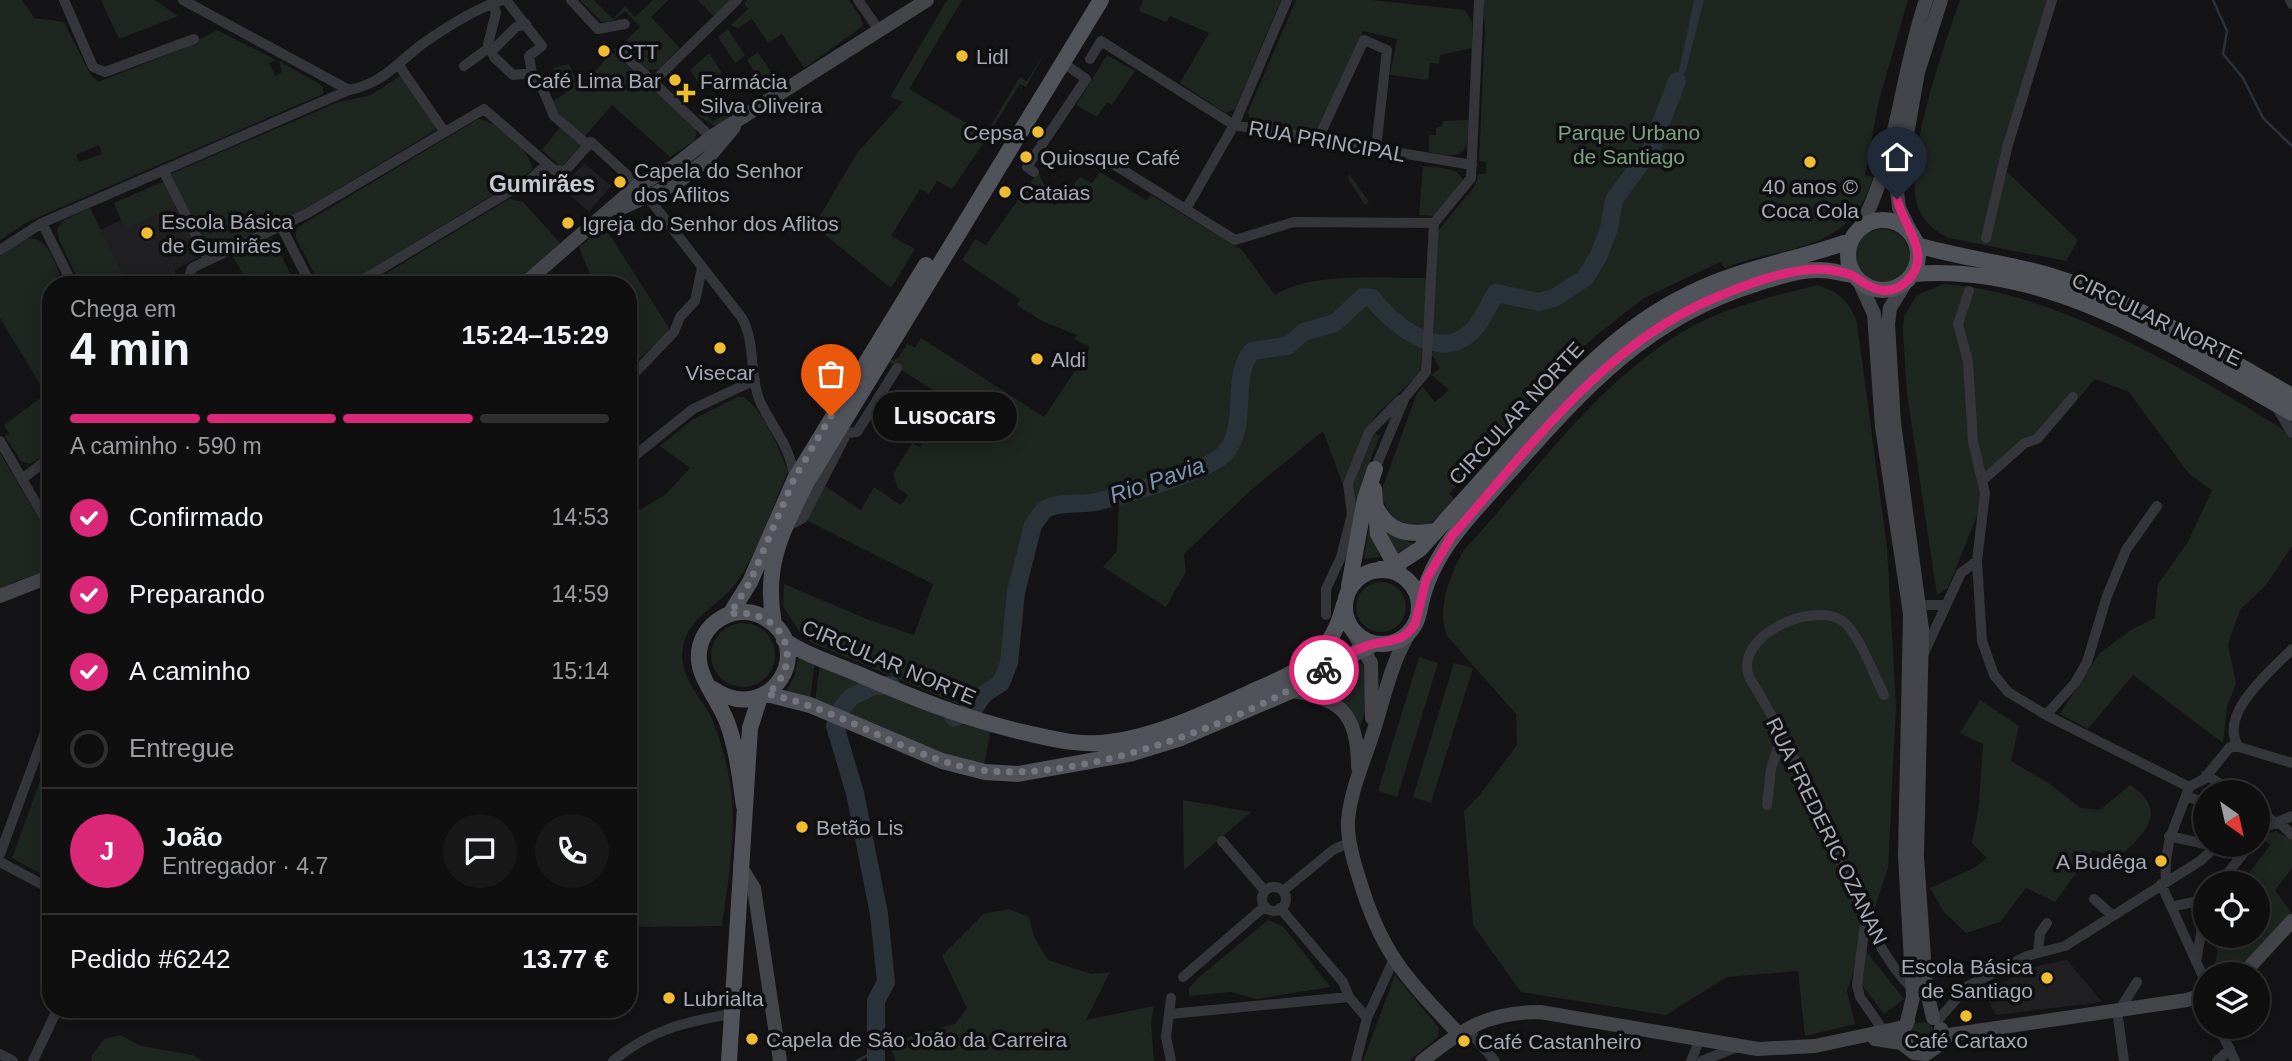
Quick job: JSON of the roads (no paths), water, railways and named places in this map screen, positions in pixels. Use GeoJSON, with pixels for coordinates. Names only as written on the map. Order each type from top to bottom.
{"type":"FeatureCollection","features":[{"type":"Feature","properties":{"kind":"main road"},"geometry":{"type":"LineString","coordinates":[[744,806],[734,744],[713,689],[700,669],[700,645],[712,625],[730,614],[750,582],[794,479],[1088,0]]}},
{"type":"Feature","properties":{"kind":"main road"},"geometry":{"type":"LineString","coordinates":[[729,1061],[750,728],[764,695],[785,670],[784,640],[774,624],[769,593],[772,561],[808,480],[860,391],[1101,0]]}},
{"type":"Feature","properties":{"kind":"main road"},"geometry":{"type":"LineString","coordinates":[[1888,220],[1899,223],[1916,242],[1918,263],[1910,278],[1887,290],[1877,290],[1856,278],[1848,262],[1854,237],[1865,224],[1888,220]]}},
{"type":"Feature","properties":{"kind":"main road","name":"CIRCULAR NORTE"},"geometry":{"type":"LineString","coordinates":[[1392,571],[1420,550],[1577,375],[1636,325],[1688,294],[1722,280],[1854,237]]}},
{"type":"Feature","properties":{"kind":"main road","name":"CIRCULAR NORTE"},"geometry":{"type":"LineString","coordinates":[[1916,242],[2056,277],[2106,296],[2157,319],[2292,396]]}},
{"type":"Feature","properties":{"kind":"main road","name":"CIRCULAR NORTE"},"geometry":{"type":"LineString","coordinates":[[1419,613],[1426,580],[1451,537],[1563,411],[1622,354],[1666,323],[1734,291],[1809,270],[1856,278]]}},
{"type":"Feature","properties":{"kind":"main road","name":"CIRCULAR NORTE"},"geometry":{"type":"LineString","coordinates":[[1910,278],[1944,270],[1979,274],[2053,291],[2101,310],[2292,413]]}},
{"type":"Feature","properties":{"kind":"main road"},"geometry":{"type":"LineString","coordinates":[[713,689],[735,700],[764,695],[821,710],[942,761],[985,772],[1018,774],[1129,754],[1181,738],[1291,691],[1369,646],[1394,643],[1410,632],[1419,613],[1416,592],[1392,571],[1378,534],[1375,469]]}},
{"type":"Feature","properties":{"kind":"main road","name":"CIRCULAR NORTE"},"geometry":{"type":"LineString","coordinates":[[784,640],[945,711],[994,726],[1076,743],[1109,743],[1143,736],[1214,709],[1304,665],[1333,639],[1345,598],[1365,499],[1375,469]]}},
{"type":"Feature","properties":{"kind":"main road"},"geometry":{"type":"LineString","coordinates":[[1375,503],[1386,522],[1395,529],[1415,535],[1436,531]]}},
{"type":"Feature","properties":{"kind":"main road"},"geometry":{"type":"LineString","coordinates":[[1369,646],[1350,627],[1345,598],[1360,576],[1392,571]]}},
{"type":"Feature","properties":{"kind":"main road"},"geometry":{"type":"LineString","coordinates":[[730,614],[754,613],[774,624]]}},
{"type":"Feature","properties":{"kind":"street"},"geometry":{"type":"LineString","coordinates":[[64,0],[93,67],[98,71],[105,72],[194,39]]}},
{"type":"Feature","properties":{"kind":"street"},"geometry":{"type":"LineString","coordinates":[[183,0],[349,90]]}},
{"type":"Feature","properties":{"kind":"street"},"geometry":{"type":"LineString","coordinates":[[571,0],[598,29],[625,24]]}},
{"type":"Feature","properties":{"kind":"street"},"geometry":{"type":"LineString","coordinates":[[654,81],[737,0]]}},
{"type":"Feature","properties":{"kind":"street"},"geometry":{"type":"LineString","coordinates":[[858,0],[879,30]]}},
{"type":"Feature","properties":{"kind":"street"},"geometry":{"type":"LineString","coordinates":[[534,276],[586,231],[631,202],[643,188],[677,183],[715,141],[746,114],[927,0]]}},
{"type":"Feature","properties":{"kind":"street"},"geometry":{"type":"LineString","coordinates":[[1186,209],[1234,125],[1287,0]]}},
{"type":"Feature","properties":{"kind":"street"},"geometry":{"type":"LineString","coordinates":[[1326,615],[1326,589],[1341,557],[1352,514],[1348,484],[1369,432],[1426,372],[1434,223],[1469,184],[1472,165],[1479,0],[1468,0]]}},
{"type":"Feature","properties":{"kind":"street"},"geometry":{"type":"LineString","coordinates":[[1854,237],[1878,194],[1912,42],[1926,0]]}},
{"type":"Feature","properties":{"kind":"street"},"geometry":{"type":"LineString","coordinates":[[1916,242],[1899,208],[1897,191],[1918,72],[1941,0]]}},
{"type":"Feature","properties":{"kind":"street"},"geometry":{"type":"LineString","coordinates":[[1986,238],[2007,148],[2052,0]]}},
{"type":"Feature","properties":{"kind":"street"},"geometry":{"type":"LineString","coordinates":[[498,1],[526,24],[542,46],[529,56],[532,73],[541,85],[554,116],[589,145]]}},
{"type":"Feature","properties":{"kind":"street"},"geometry":{"type":"LineString","coordinates":[[498,1],[491,49],[513,75],[532,73]]}},
{"type":"Feature","properties":{"kind":"street"},"geometry":{"type":"LineString","coordinates":[[0,250],[42,223],[349,90],[380,80],[438,34],[498,1]]}},
{"type":"Feature","properties":{"kind":"street"},"geometry":{"type":"LineString","coordinates":[[464,65],[491,49],[516,27],[526,24]]}},
{"type":"Feature","properties":{"kind":"street"},"geometry":{"type":"LineString","coordinates":[[1318,139],[1364,40],[1387,50],[1376,149]]}},
{"type":"Feature","properties":{"kind":"street","name":"RUA PRINCIPAL"},"geometry":{"type":"LineString","coordinates":[[1090,60],[1101,41],[1234,125],[1472,165]]}},
{"type":"Feature","properties":{"kind":"street"},"geometry":{"type":"LineString","coordinates":[[621,51],[715,141]]}},
{"type":"Feature","properties":{"kind":"street"},"geometry":{"type":"LineString","coordinates":[[1034,172],[1027,167],[1086,79],[1062,62]]}},
{"type":"Feature","properties":{"kind":"street"},"geometry":{"type":"LineString","coordinates":[[398,64],[444,131]]}},
{"type":"Feature","properties":{"kind":"street"},"geometry":{"type":"LineString","coordinates":[[190,276],[192,268],[326,203],[484,109],[546,165],[560,173],[570,166],[591,142],[643,188],[747,327],[759,398],[789,452],[794,479]]}},
{"type":"Feature","properties":{"kind":"street"},"geometry":{"type":"LineString","coordinates":[[1110,162],[1235,240],[1294,222],[1434,223]]}},
{"type":"Feature","properties":{"kind":"street"},"geometry":{"type":"LineString","coordinates":[[369,276],[511,190],[546,165]]}},
{"type":"Feature","properties":{"kind":"street"},"geometry":{"type":"LineString","coordinates":[[163,170],[208,259]]}},
{"type":"Feature","properties":{"kind":"street"},"geometry":{"type":"LineString","coordinates":[[42,223],[68,276]]}},
{"type":"Feature","properties":{"kind":"street"},"geometry":{"type":"LineString","coordinates":[[281,226],[306,276]]}},
{"type":"Feature","properties":{"kind":"street"},"geometry":{"type":"LineString","coordinates":[[637,371],[674,332],[680,317],[695,301],[702,268]]}},
{"type":"Feature","properties":{"kind":"street"},"geometry":{"type":"LineString","coordinates":[[1856,278],[1874,314],[1882,427],[1910,614],[1905,856],[1913,1005],[1903,1039],[1909,1049]]}},
{"type":"Feature","properties":{"kind":"street"},"geometry":{"type":"LineString","coordinates":[[1863,1038],[1892,1041],[1920,1055],[1935,1056],[1942,1036],[1926,986],[1917,857],[1922,657],[1920,606],[1890,371],[1890,308],[1910,278]]}},
{"type":"Feature","properties":{"kind":"street"},"geometry":{"type":"LineString","coordinates":[[1969,291],[1958,324],[1968,361],[1970,421],[1983,480],[1984,510],[1977,561],[1982,640],[1994,675],[2008,692],[2193,796]]}},
{"type":"Feature","properties":{"kind":"street"},"geometry":{"type":"LineString","coordinates":[[785,528],[803,518],[847,433],[857,432],[897,368]]}},
{"type":"Feature","properties":{"kind":"street"},"geometry":{"type":"LineString","coordinates":[[637,454],[693,408],[755,380]]}},
{"type":"Feature","properties":{"kind":"street"},"geometry":{"type":"LineString","coordinates":[[1375,469],[1409,390]]}},
{"type":"Feature","properties":{"kind":"street"},"geometry":{"type":"LineString","coordinates":[[860,391],[876,402]]}},
{"type":"Feature","properties":{"kind":"street"},"geometry":{"type":"LineString","coordinates":[[1983,480],[2025,443],[2037,439],[2073,397]]}},
{"type":"Feature","properties":{"kind":"street"},"geometry":{"type":"LineString","coordinates":[[2274,403],[2292,433]]}},
{"type":"Feature","properties":{"kind":"street"},"geometry":{"type":"LineString","coordinates":[[1376,425],[1381,424],[1387,428],[1388,436]]}},
{"type":"Feature","properties":{"kind":"street"},"geometry":{"type":"LineString","coordinates":[[0,441],[42,513]]}},
{"type":"Feature","properties":{"kind":"street"},"geometry":{"type":"LineString","coordinates":[[22,479],[42,464]]}},
{"type":"Feature","properties":{"kind":"street"},"geometry":{"type":"LineString","coordinates":[[2046,715],[2075,683],[2087,662],[2107,596],[2126,550],[2157,506]]}},
{"type":"Feature","properties":{"kind":"street"},"geometry":{"type":"LineString","coordinates":[[1922,657],[1961,572],[1977,561]]}},
{"type":"Feature","properties":{"kind":"street"},"geometry":{"type":"LineString","coordinates":[[0,596],[42,580]]}},
{"type":"Feature","properties":{"kind":"street"},"geometry":{"type":"LineString","coordinates":[[1920,606],[1944,605]]}},
{"type":"Feature","properties":{"kind":"street","name":"RUA FREDERIC OZANAN"},"geometry":{"type":"LineString","coordinates":[[1884,695],[1843,621],[1815,614],[1799,618],[1765,634],[1752,645],[1745,667],[1783,731],[1866,917],[1898,975],[1913,989]]}},
{"type":"Feature","properties":{"kind":"street"},"geometry":{"type":"LineString","coordinates":[[1410,632],[1399,653],[1358,777],[1348,822],[1350,842],[1363,892],[1380,938],[1393,961],[1495,1061]]}},
{"type":"Feature","properties":{"kind":"street"},"geometry":{"type":"LineString","coordinates":[[1369,646],[1374,675],[1370,744]]}},
{"type":"Feature","properties":{"kind":"street"},"geometry":{"type":"LineString","coordinates":[[2239,747],[2234,736],[2238,711],[2292,649]]}},
{"type":"Feature","properties":{"kind":"street"},"geometry":{"type":"LineString","coordinates":[[1291,691],[1319,695],[1343,710],[1356,739],[1358,777]]}},
{"type":"Feature","properties":{"kind":"street"},"geometry":{"type":"LineString","coordinates":[[1767,805],[1771,769],[1783,731]]}},
{"type":"Feature","properties":{"kind":"street"},"geometry":{"type":"LineString","coordinates":[[0,854],[42,740]]}},
{"type":"Feature","properties":{"kind":"street"},"geometry":{"type":"LineString","coordinates":[[2196,962],[2171,907],[2164,882],[2169,836],[2187,792],[2206,775],[2225,751],[2239,747],[2292,763]]}},
{"type":"Feature","properties":{"kind":"street"},"geometry":{"type":"LineString","coordinates":[[2206,775],[2214,780]]}},
{"type":"Feature","properties":{"kind":"street"},"geometry":{"type":"LineString","coordinates":[[2270,827],[2292,816]]}},
{"type":"Feature","properties":{"kind":"street"},"geometry":{"type":"LineString","coordinates":[[2270,818],[2292,835]]}},
{"type":"Feature","properties":{"kind":"street"},"geometry":{"type":"LineString","coordinates":[[2169,836],[2193,841]]}},
{"type":"Feature","properties":{"kind":"street"},"geometry":{"type":"LineString","coordinates":[[1222,841],[1265,891]]}},
{"type":"Feature","properties":{"kind":"street"},"geometry":{"type":"LineString","coordinates":[[1283,891],[1333,850],[1350,842]]}},
{"type":"Feature","properties":{"kind":"street"},"geometry":{"type":"LineString","coordinates":[[1935,1019],[1968,986],[2038,953],[2065,946],[2203,858]]}},
{"type":"Feature","properties":{"kind":"street"},"geometry":{"type":"LineString","coordinates":[[0,862],[42,884]]}},
{"type":"Feature","properties":{"kind":"street"},"geometry":{"type":"LineString","coordinates":[[740,866],[754,888],[780,1061]]}},
{"type":"Feature","properties":{"kind":"street"},"geometry":{"type":"LineString","coordinates":[[1276,887],[1283,891],[1285,898],[1280,908],[1274,911],[1265,906],[1262,900],[1265,891],[1276,887]]}},
{"type":"Feature","properties":{"kind":"street"},"geometry":{"type":"LineString","coordinates":[[2094,899],[2112,915]]}},
{"type":"Feature","properties":{"kind":"street"},"geometry":{"type":"LineString","coordinates":[[2171,907],[2193,902]]}},
{"type":"Feature","properties":{"kind":"street"},"geometry":{"type":"LineString","coordinates":[[1183,977],[1265,906]]}},
{"type":"Feature","properties":{"kind":"street"},"geometry":{"type":"LineString","coordinates":[[1280,908],[1343,982],[1349,998],[1367,1018]]}},
{"type":"Feature","properties":{"kind":"street"},"geometry":{"type":"LineString","coordinates":[[1866,917],[1857,985],[1860,997],[1885,1033]]}},
{"type":"Feature","properties":{"kind":"street"},"geometry":{"type":"LineString","coordinates":[[2254,962],[2292,921]]}},
{"type":"Feature","properties":{"kind":"street"},"geometry":{"type":"LineString","coordinates":[[2038,953],[2040,933],[2047,923]]}},
{"type":"Feature","properties":{"kind":"street"},"geometry":{"type":"LineString","coordinates":[[2196,962],[2198,948]]}},
{"type":"Feature","properties":{"kind":"street"},"geometry":{"type":"LineString","coordinates":[[1356,1061],[1367,1018],[1393,961]]}},
{"type":"Feature","properties":{"kind":"street"},"geometry":{"type":"LineString","coordinates":[[2124,1061],[2119,1009],[2137,982]]}},
{"type":"Feature","properties":{"kind":"street"},"geometry":{"type":"LineString","coordinates":[[1171,998],[1166,1037],[1171,1061]]}},
{"type":"Feature","properties":{"kind":"street"},"geometry":{"type":"LineString","coordinates":[[1170,1014],[1349,998]]}},
{"type":"Feature","properties":{"kind":"street"},"geometry":{"type":"LineString","coordinates":[[1942,1036],[2193,998]]}},
{"type":"Feature","properties":{"kind":"street"},"geometry":{"type":"LineString","coordinates":[[1422,1061],[1462,1030],[1488,1017],[1513,1012],[1540,1012],[1737,1047],[1787,1049],[1885,1033],[1905,1025],[1916,1016],[1935,1019]]}},
{"type":"Feature","properties":{"kind":"street"},"geometry":{"type":"LineString","coordinates":[[613,1061],[648,1035],[698,1019],[732,1014]]}},
{"type":"Feature","properties":{"kind":"street"},"geometry":{"type":"LineString","coordinates":[[33,1061],[53,1018]]}},
{"type":"Feature","properties":{"kind":"street"},"geometry":{"type":"LineString","coordinates":[[2225,1039],[2235,1061]]}},
{"type":"Feature","properties":{"kind":"street"},"geometry":{"type":"LineString","coordinates":[[1691,1061],[1699,1041]]}},
{"type":"Feature","properties":{"kind":"street"},"geometry":{"type":"LineString","coordinates":[[1702,1061],[1737,1047]]}},
{"type":"Feature","properties":{"kind":"street"},"geometry":{"type":"LineString","coordinates":[[2217,1061],[2230,1049]]}},
{"type":"Feature","properties":{"kind":"street"},"geometry":{"type":"LineString","coordinates":[[0,1054],[13,1061]]}},
{"type":"Feature","properties":{"kind":"waterway"},"geometry":{"type":"LineString","coordinates":[[2213,0],[2227,31],[2223,54],[2243,78],[2263,118],[2292,146]]}},
{"type":"Feature","properties":{"kind":"waterway","name":"Rio Pavia"},"geometry":{"type":"LineString","coordinates":[[954,718],[973,710],[984,694],[1001,683],[1009,663],[1016,592],[1033,525],[1044,510],[1063,504],[1096,502],[1125,494],[1185,475],[1216,460],[1225,453],[1237,429],[1242,374],[1252,351],[1287,346],[1304,332],[1335,323],[1363,297],[1372,298],[1391,318],[1416,336],[1443,344],[1457,342],[1469,334],[1481,320],[1496,293],[1539,302],[1554,298],[1585,278],[1599,255],[1609,228],[1614,200],[1651,149],[1677,81]]}},
{"type":"Feature","properties":{"kind":"waterway","name":"Rio Pavia"},"geometry":{"type":"LineString","coordinates":[[876,1061],[876,1001],[886,982],[879,914],[855,793],[835,726],[842,708],[851,697],[874,686],[891,685]]}},
{"type":"Feature","properties":{"kind":"waterway","name":"Rio Pavia"},"geometry":{"type":"LineString","coordinates":[[857,1061],[877,1050]]}},
{"type":"Feature","properties":{"kind":"place","name":"CTT"},"geometry":{"type":"Point","coordinates":[604,51]}},
{"type":"Feature","properties":{"kind":"place","name":"Lidl"},"geometry":{"type":"Point","coordinates":[962,56]}},
{"type":"Feature","properties":{"kind":"place","name":"Café Lima Bar"},"geometry":{"type":"Point","coordinates":[675,80]}},
{"type":"Feature","properties":{"kind":"place","name":"Farmácia Silva Oliveira"},"geometry":{"type":"Point","coordinates":[686,93]}},
{"type":"Feature","properties":{"kind":"place","name":"Cepsa"},"geometry":{"type":"Point","coordinates":[1038,132]}},
{"type":"Feature","properties":{"kind":"place","name":"Quiosque Café"},"geometry":{"type":"Point","coordinates":[1026,157]}},
{"type":"Feature","properties":{"kind":"place","name":"40 anos © Coca Cola"},"geometry":{"type":"Point","coordinates":[1810,162]}},
{"type":"Feature","properties":{"kind":"place","name":"Capela do Senhor dos Aflitos"},"geometry":{"type":"Point","coordinates":[620,182]}},
{"type":"Feature","properties":{"kind":"place","name":"Cataias"},"geometry":{"type":"Point","coordinates":[1005,192]}},
{"type":"Feature","properties":{"kind":"place","name":"Igreja do Senhor dos Aflitos"},"geometry":{"type":"Point","coordinates":[568,223]}},
{"type":"Feature","properties":{"kind":"place","name":"Escola Básica de Gumirães"},"geometry":{"type":"Point","coordinates":[147,233]}},
{"type":"Feature","properties":{"kind":"place","name":"Visecar"},"geometry":{"type":"Point","coordinates":[720,348]}},
{"type":"Feature","properties":{"kind":"place","name":"Aldi"},"geometry":{"type":"Point","coordinates":[1037,359]}},
{"type":"Feature","properties":{"kind":"place","name":"Lusocars"},"geometry":{"type":"Point","coordinates":[831,416]}},
{"type":"Feature","properties":{"kind":"place","name":"Betão Lis"},"geometry":{"type":"Point","coordinates":[802,827]}},
{"type":"Feature","properties":{"kind":"place","name":"A Budêga"},"geometry":{"type":"Point","coordinates":[2161,861]}},
{"type":"Feature","properties":{"kind":"place","name":"Escola Básica de Santiago"},"geometry":{"type":"Point","coordinates":[2047,978]}},
{"type":"Feature","properties":{"kind":"place","name":"Lubrialta"},"geometry":{"type":"Point","coordinates":[669,998]}},
{"type":"Feature","properties":{"kind":"place","name":"Café Cartaxo"},"geometry":{"type":"Point","coordinates":[1966,1016]}},
{"type":"Feature","properties":{"kind":"place","name":"Capela de São João da Carreira"},"geometry":{"type":"Point","coordinates":[752,1039]}},
{"type":"Feature","properties":{"kind":"place","name":"Café Castanheiro"},"geometry":{"type":"Point","coordinates":[1464,1041]}},
{"type":"Feature","properties":{"kind":"district","name":"Gumirães"},"geometry":{"type":"Point","coordinates":[542,184]}},
{"type":"Feature","properties":{"kind":"park label","name":"Parque Urbano de Santiago"},"geometry":{"type":"Point","coordinates":[1629,144]}}]}
